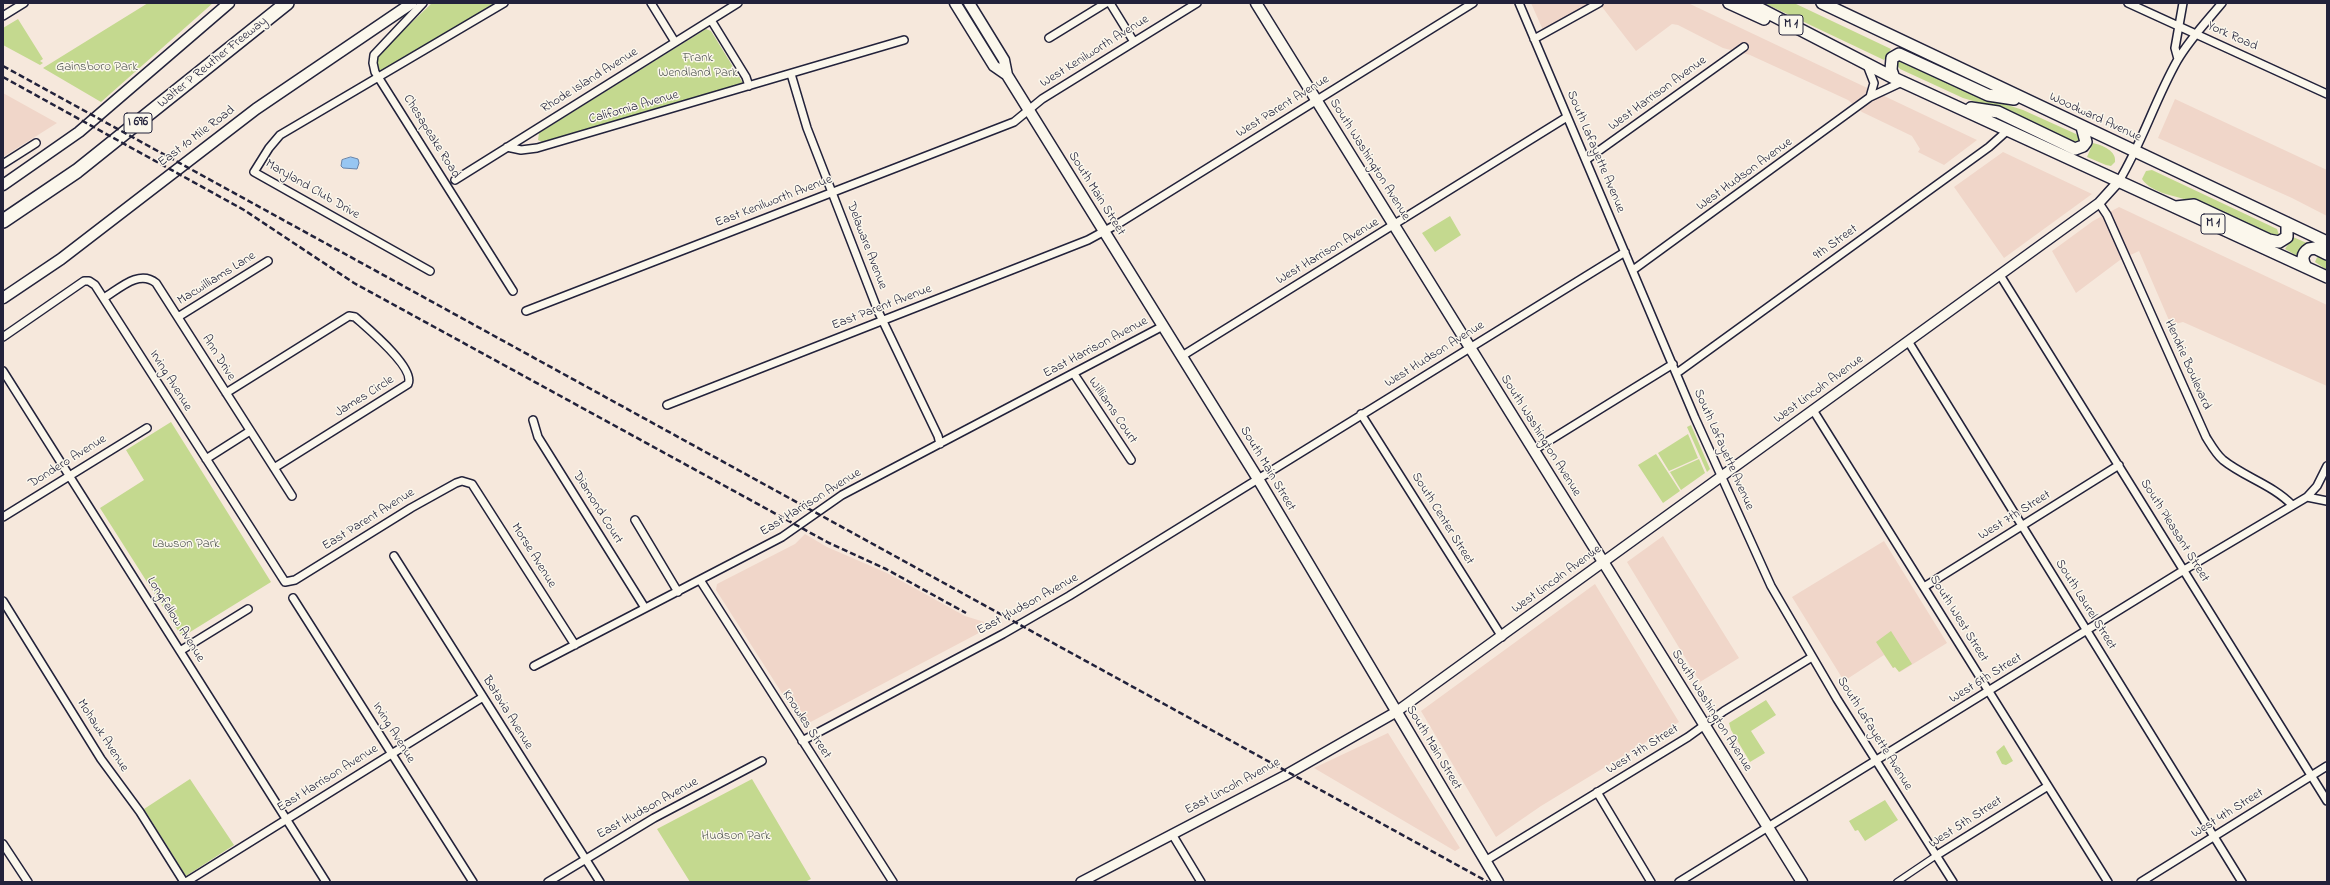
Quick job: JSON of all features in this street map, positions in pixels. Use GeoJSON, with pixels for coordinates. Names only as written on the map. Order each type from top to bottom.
{"type":"FeatureCollection","features":[{"type":"Feature","properties":{"kind":"highway","name":"Walter P Reuther Freeway"},"geometry":{"type":"LineString","coordinates":[[3,221],[77,171],[287,3]]}},
{"type":"Feature","properties":{"kind":"main road"},"geometry":{"type":"LineString","coordinates":[[3,185],[79,132],[229,3]]}},
{"type":"Feature","properties":{"kind":"main road","name":"East 10 Mile Road"},"geometry":{"type":"LineString","coordinates":[[3,298],[71,251],[256,109],[412,3]]}},
{"type":"Feature","properties":{"kind":"main road","name":"South Main Street"},"geometry":{"type":"LineString","coordinates":[[955,3],[994,66],[1007,75]]}},
{"type":"Feature","properties":{"kind":"main road","name":"South Main Street"},"geometry":{"type":"LineString","coordinates":[[969,3],[1004,60],[1007,75],[1028,110],[1258,480],[1498,882]]}},
{"type":"Feature","properties":{"kind":"main road","name":"South Washington Avenue"},"geometry":{"type":"LineString","coordinates":[[1256,3],[1802,882]]}},
{"type":"Feature","properties":{"kind":"main road"},"geometry":{"type":"LineString","coordinates":[[1729,3],[1833,48]]}},
{"type":"Feature","properties":{"kind":"main road","name":"M 1"},"geometry":{"type":"LineString","coordinates":[[1749,3],[1833,48],[1898,80],[1958,106],[2024,138],[2327,277]]}},
{"type":"Feature","properties":{"kind":"main road","name":"Woodward Avenue"},"geometry":{"type":"LineString","coordinates":[[1817,3],[1852,18]]}},
{"type":"Feature","properties":{"kind":"main road","name":"Woodward Avenue"},"geometry":{"type":"LineString","coordinates":[[1822,3],[2026,101],[2327,242]]}},
{"type":"Feature","properties":{"kind":"main road"},"geometry":{"type":"LineString","coordinates":[[1898,80],[1890,63],[1892,58],[1899,54],[1988,95],[2026,101]]}},
{"type":"Feature","properties":{"kind":"main road"},"geometry":{"type":"LineString","coordinates":[[1958,106],[1998,112],[2076,149],[2083,146],[2086,142],[2082,127]]}},
{"type":"Feature","properties":{"kind":"main road"},"geometry":{"type":"LineString","coordinates":[[2176,207],[2194,205],[2279,242],[2284,241],[2287,237],[2286,223]]}},
{"type":"Feature","properties":{"kind":"main road"},"geometry":{"type":"LineString","coordinates":[[2306,267],[2303,262],[2303,256],[2309,249],[2315,248],[2327,254]]}},
{"type":"Feature","properties":{"kind":"street"},"geometry":{"type":"LineString","coordinates":[[3,16],[24,3]]}},
{"type":"Feature","properties":{"kind":"street","name":"Chesapeake Road"},"geometry":{"type":"LineString","coordinates":[[423,3],[374,55],[373,66],[378,78],[513,291]]}},
{"type":"Feature","properties":{"kind":"street"},"geometry":{"type":"LineString","coordinates":[[378,78],[504,3]]}},
{"type":"Feature","properties":{"kind":"street"},"geometry":{"type":"LineString","coordinates":[[651,3],[675,42]]}},
{"type":"Feature","properties":{"kind":"street","name":"Rhode Island Avenue"},"geometry":{"type":"LineString","coordinates":[[455,180],[738,3]]}},
{"type":"Feature","properties":{"kind":"street"},"geometry":{"type":"LineString","coordinates":[[1049,38],[1106,3]]}},
{"type":"Feature","properties":{"kind":"street"},"geometry":{"type":"LineString","coordinates":[[1110,3],[1134,42]]}},
{"type":"Feature","properties":{"kind":"street","name":"West Kenilworth Avenue"},"geometry":{"type":"LineString","coordinates":[[1028,110],[1042,99],[1197,3]]}},
{"type":"Feature","properties":{"kind":"street","name":"West Parent Avenue"},"geometry":{"type":"LineString","coordinates":[[1104,231],[1473,3]]}},
{"type":"Feature","properties":{"kind":"street","name":"South Lafayette Avenue"},"geometry":{"type":"LineString","coordinates":[[1519,3],[1721,477],[1777,597],[1812,657],[1953,882]]}},
{"type":"Feature","properties":{"kind":"street"},"geometry":{"type":"LineString","coordinates":[[1534,39],[1599,3]]}},
{"type":"Feature","properties":{"kind":"street","name":"York Road"},"geometry":{"type":"LineString","coordinates":[[2128,3],[2327,94]]}},
{"type":"Feature","properties":{"kind":"street"},"geometry":{"type":"LineString","coordinates":[[2178,59],[2175,48],[2184,3]]}},
{"type":"Feature","properties":{"kind":"street","name":"West Lincoln Avenue"},"geometry":{"type":"LineString","coordinates":[[1396,712],[1502,637],[1603,562],[2099,203],[2119,181],[2135,152],[2178,59],[2196,34],[2222,3]]}},
{"type":"Feature","properties":{"kind":"street"},"geometry":{"type":"LineString","coordinates":[[711,20],[746,77],[749,86]]}},
{"type":"Feature","properties":{"kind":"street","name":"California Avenue"},"geometry":{"type":"LineString","coordinates":[[508,147],[521,150],[537,148],[904,40]]}},
{"type":"Feature","properties":{"kind":"street","name":"West Harrison Avenue"},"geometry":{"type":"LineString","coordinates":[[1586,160],[1744,47]]}},
{"type":"Feature","properties":{"kind":"street"},"geometry":{"type":"LineString","coordinates":[[1867,65],[1874,83],[1870,97]]}},
{"type":"Feature","properties":{"kind":"street","name":"Delaware Avenue"},"geometry":{"type":"LineString","coordinates":[[791,74],[807,128],[882,320],[938,436],[940,444]]}},
{"type":"Feature","properties":{"kind":"street","name":"Maryland Club Drive"},"geometry":{"type":"LineString","coordinates":[[378,78],[280,136],[269,148],[254,172],[430,271]]}},
{"type":"Feature","properties":{"kind":"street","name":"West Hudson Avenue"},"geometry":{"type":"LineString","coordinates":[[1632,270],[1870,97],[1898,80]]}},
{"type":"Feature","properties":{"kind":"street","name":"East Kenilworth Avenue"},"geometry":{"type":"LineString","coordinates":[[526,311],[1014,122],[1028,110]]}},
{"type":"Feature","properties":{"kind":"street","name":"West Harrison Avenue"},"geometry":{"type":"LineString","coordinates":[[1182,356],[1567,117]]}},
{"type":"Feature","properties":{"kind":"street","name":"9th Street"},"geometry":{"type":"LineString","coordinates":[[1677,373],[1989,147],[2008,130]]}},
{"type":"Feature","properties":{"kind":"street"},"geometry":{"type":"LineString","coordinates":[[3,164],[36,143]]}},
{"type":"Feature","properties":{"kind":"street","name":"Hendrie Boulevard"},"geometry":{"type":"LineString","coordinates":[[2099,203],[2107,215],[2206,437],[2215,451],[2223,459],[2240,472],[2282,496],[2292,505]]}},
{"type":"Feature","properties":{"kind":"street","name":"East Parent Avenue"},"geometry":{"type":"LineString","coordinates":[[667,405],[1085,242],[1104,231]]}},
{"type":"Feature","properties":{"kind":"street","name":"West Hudson Avenue"},"geometry":{"type":"LineString","coordinates":[[1258,480],[1361,414],[1625,252]]}},
{"type":"Feature","properties":{"kind":"street","name":"Macwilliams Lane"},"geometry":{"type":"LineString","coordinates":[[178,317],[268,261]]}},
{"type":"Feature","properties":{"kind":"street","name":"South Pleasant Street"},"geometry":{"type":"LineString","coordinates":[[2000,275],[2120,465],[2327,801]]}},
{"type":"Feature","properties":{"kind":"street","name":"Ann Drive"},"geometry":{"type":"LineString","coordinates":[[104,298],[132,280],[147,278],[156,282],[292,496]]}},
{"type":"Feature","properties":{"kind":"street","name":"Irving Avenue"},"geometry":{"type":"LineString","coordinates":[[3,337],[84,281],[89,281],[95,285],[206,460],[286,582]]}},
{"type":"Feature","properties":{"kind":"street","name":"James Circle"},"geometry":{"type":"LineString","coordinates":[[226,393],[351,315],[389,348],[405,370],[410,379],[407,385],[274,468]]}},
{"type":"Feature","properties":{"kind":"street","name":"East Harrison Avenue"},"geometry":{"type":"LineString","coordinates":[[534,666],[782,537],[838,498],[1163,326]]}},
{"type":"Feature","properties":{"kind":"street","name":"South Laurel Street"},"geometry":{"type":"LineString","coordinates":[[1908,341],[1950,412],[2242,882]]}},
{"type":"Feature","properties":{"kind":"street"},"geometry":{"type":"LineString","coordinates":[[1534,450],[1673,364]]}},
{"type":"Feature","properties":{"kind":"street","name":"Longfellow Avenue"},"geometry":{"type":"LineString","coordinates":[[3,371],[326,882]]}},
{"type":"Feature","properties":{"kind":"street","name":"Williams Court"},"geometry":{"type":"LineString","coordinates":[[1074,374],[1131,460]]}},
{"type":"Feature","properties":{"kind":"street","name":"South West Street"},"geometry":{"type":"LineString","coordinates":[[1813,410],[2108,882]]}},
{"type":"Feature","properties":{"kind":"street","name":"South Center Street"},"geometry":{"type":"LineString","coordinates":[[1361,414],[1502,637]]}},
{"type":"Feature","properties":{"kind":"street","name":"Diamond Court"},"geometry":{"type":"LineString","coordinates":[[533,420],[538,437],[646,608]]}},
{"type":"Feature","properties":{"kind":"street","name":"Dondero Avenue"},"geometry":{"type":"LineString","coordinates":[[3,517],[147,428]]}},
{"type":"Feature","properties":{"kind":"street"},"geometry":{"type":"LineString","coordinates":[[206,460],[250,431]]}},
{"type":"Feature","properties":{"kind":"street","name":"West 7th Street"},"geometry":{"type":"LineString","coordinates":[[1924,587],[2120,465]]}},
{"type":"Feature","properties":{"kind":"street"},"geometry":{"type":"LineString","coordinates":[[2307,497],[2317,486],[2327,466]]}},
{"type":"Feature","properties":{"kind":"street","name":"East Hudson Avenue"},"geometry":{"type":"LineString","coordinates":[[802,741],[1032,618],[1258,480]]}},
{"type":"Feature","properties":{"kind":"street","name":"East Parent Avenue"},"geometry":{"type":"LineString","coordinates":[[286,582],[293,581],[416,504],[456,483],[468,482]]}},
{"type":"Feature","properties":{"kind":"street","name":"Morse Avenue"},"geometry":{"type":"LineString","coordinates":[[468,482],[475,487],[575,645]]}},
{"type":"Feature","properties":{"kind":"street"},"geometry":{"type":"LineString","coordinates":[[2307,497],[2327,501]]}},
{"type":"Feature","properties":{"kind":"street","name":"West 6th Street"},"geometry":{"type":"LineString","coordinates":[[1678,882],[1877,761],[2184,570],[2307,497]]}},
{"type":"Feature","properties":{"kind":"street"},"geometry":{"type":"LineString","coordinates":[[635,520],[678,592]]}},
{"type":"Feature","properties":{"kind":"street","name":"Batavia Avenue"},"geometry":{"type":"LineString","coordinates":[[394,556],[600,882]]}},
{"type":"Feature","properties":{"kind":"street","name":"Knowles Street"},"geometry":{"type":"LineString","coordinates":[[700,580],[894,882]]}},
{"type":"Feature","properties":{"kind":"street","name":"Irving Avenue"},"geometry":{"type":"LineString","coordinates":[[293,598],[473,882]]}},
{"type":"Feature","properties":{"kind":"street","name":"Mohawk Avenue"},"geometry":{"type":"LineString","coordinates":[[3,601],[101,759],[140,812],[185,882]]}},
{"type":"Feature","properties":{"kind":"street"},"geometry":{"type":"LineString","coordinates":[[180,651],[248,609]]}},
{"type":"Feature","properties":{"kind":"street","name":"West 7th Street"},"geometry":{"type":"LineString","coordinates":[[1485,861],[1691,735],[1704,724],[1812,657]]}},
{"type":"Feature","properties":{"kind":"street","name":"East Harrison Avenue"},"geometry":{"type":"LineString","coordinates":[[185,882],[483,697]]}},
{"type":"Feature","properties":{"kind":"street","name":"East Lincoln Avenue"},"geometry":{"type":"LineString","coordinates":[[1080,882],[1361,734],[1396,712]]}},
{"type":"Feature","properties":{"kind":"street","name":"East Hudson Avenue"},"geometry":{"type":"LineString","coordinates":[[548,882],[654,818],[762,761]]}},
{"type":"Feature","properties":{"kind":"street","name":"West 4th Street"},"geometry":{"type":"LineString","coordinates":[[2141,882],[2327,766]]}},
{"type":"Feature","properties":{"kind":"street","name":"West 5th Street"},"geometry":{"type":"LineString","coordinates":[[1897,882],[2048,786]]}},
{"type":"Feature","properties":{"kind":"street"},"geometry":{"type":"LineString","coordinates":[[1597,792],[1651,882]]}},
{"type":"Feature","properties":{"kind":"street"},"geometry":{"type":"LineString","coordinates":[[1172,834],[1201,882]]}},
{"type":"Feature","properties":{"kind":"street"},"geometry":{"type":"LineString","coordinates":[[3,844],[28,882]]}},
{"type":"Feature","properties":{"kind":"shaded area"},"geometry":{"type":"Polygon","coordinates":[[[1531,3],[1592,3],[1543,30],[1531,3]]]}},
{"type":"Feature","properties":{"kind":"shaded area"},"geometry":{"type":"Polygon","coordinates":[[[1599,3],[1688,3],[1977,140],[1944,165],[1918,152],[1920,149],[1912,136],[1862,112],[1848,100],[1750,55],[1723,48],[1678,25],[1672,24],[1636,51],[1599,3]]]}},
{"type":"Feature","properties":{"kind":"shaded area"},"geometry":{"type":"Polygon","coordinates":[[[3,93],[57,123],[3,157],[3,93]]]}},
{"type":"Feature","properties":{"kind":"shaded area"},"geometry":{"type":"Polygon","coordinates":[[[2175,99],[2327,170],[2327,216],[2292,198],[2158,138],[2175,99]]]}},
{"type":"Feature","properties":{"kind":"shaded area"},"geometry":{"type":"Polygon","coordinates":[[[2003,152],[2092,194],[2004,258],[1954,187],[2003,152]]]}},
{"type":"Feature","properties":{"kind":"shaded area"},"geometry":{"type":"Polygon","coordinates":[[[2119,207],[2327,305],[2327,386],[2183,322],[2171,325],[2139,251],[2120,260],[2076,293],[2052,251],[2093,221],[2119,207]]]}},
{"type":"Feature","properties":{"kind":"shaded area"},"geometry":{"type":"Polygon","coordinates":[[[805,534],[827,547],[887,573],[965,616],[994,625],[803,726],[716,590],[717,584],[795,544],[805,534]]]}},
{"type":"Feature","properties":{"kind":"shaded area"},"geometry":{"type":"Polygon","coordinates":[[[1663,536],[1739,658],[1700,682],[1627,562],[1663,536]]]}},
{"type":"Feature","properties":{"kind":"shaded area"},"geometry":{"type":"Polygon","coordinates":[[[1884,541],[1947,643],[1900,672],[1895,667],[1893,668],[1884,655],[1844,681],[1792,597],[1884,541]]]}},
{"type":"Feature","properties":{"kind":"shaded area"},"geometry":{"type":"Polygon","coordinates":[[[1595,584],[1679,722],[1541,806],[1496,837],[1421,711],[1595,584]]]}},
{"type":"Feature","properties":{"kind":"shaded area"},"geometry":{"type":"Polygon","coordinates":[[[1388,733],[1460,848],[1455,851],[1314,768],[1388,733]]]}},
{"type":"Feature","properties":{"kind":"green space","name":"Gainsboro Park"},"geometry":{"type":"Polygon","coordinates":[[[148,3],[213,3],[101,102],[43,68],[148,3]]]}},
{"type":"Feature","properties":{"kind":"green space"},"geometry":{"type":"Polygon","coordinates":[[[432,3],[496,3],[381,71],[379,70],[377,59],[380,53],[432,3]]]}},
{"type":"Feature","properties":{"kind":"green space"},"geometry":{"type":"Polygon","coordinates":[[[1764,3],[1794,3],[1891,49],[1884,60],[1764,3]]]}},
{"type":"Feature","properties":{"kind":"green space","name":"Gainsboro Park"},"geometry":{"type":"Polygon","coordinates":[[[18,19],[43,59],[40,61],[43,63],[40,65],[3,45],[3,28],[18,19]]]}},
{"type":"Feature","properties":{"kind":"green space","name":"Frank Wendland Park"},"geometry":{"type":"Polygon","coordinates":[[[706,29],[711,31],[743,83],[542,142],[538,140],[539,133],[706,29]]]}},
{"type":"Feature","properties":{"kind":"green space"},"geometry":{"type":"Polygon","coordinates":[[[1901,58],[1998,102],[2023,110],[2076,134],[2079,137],[2079,141],[2076,145],[1990,106],[1963,98],[1900,69],[1897,65],[1901,58]]]}},
{"type":"Feature","properties":{"kind":"green space"},"geometry":{"type":"Polygon","coordinates":[[[2093,143],[2108,149],[2114,155],[2115,162],[2111,166],[2087,157],[2093,143]]]}},
{"type":"Feature","properties":{"kind":"green space"},"geometry":{"type":"Polygon","coordinates":[[[2152,170],[2277,229],[2279,235],[2276,238],[2204,206],[2152,188],[2142,179],[2146,171],[2152,170]]]}},
{"type":"Feature","properties":{"kind":"green space"},"geometry":{"type":"Polygon","coordinates":[[[1450,216],[1461,235],[1435,252],[1422,233],[1450,216]]]}},
{"type":"Feature","properties":{"kind":"green space"},"geometry":{"type":"Polygon","coordinates":[[[2293,237],[2309,244],[2299,257],[2285,249],[2293,237]]]}},
{"type":"Feature","properties":{"kind":"green space"},"geometry":{"type":"Polygon","coordinates":[[[2318,255],[2327,258],[2327,270],[2315,262],[2318,255]]]}},
{"type":"Feature","properties":{"kind":"green space","name":"Lawson Park"},"geometry":{"type":"Polygon","coordinates":[[[171,422],[271,582],[182,637],[100,508],[144,480],[126,450],[171,422]]]}},
{"type":"Feature","properties":{"kind":"green space"},"geometry":{"type":"Polygon","coordinates":[[[1691,425],[1710,469],[1707,472],[1687,427],[1691,425]]]}},
{"type":"Feature","properties":{"kind":"green space"},"geometry":{"type":"Polygon","coordinates":[[[1688,434],[1698,458],[1669,471],[1658,453],[1688,434]]]}},
{"type":"Feature","properties":{"kind":"green space"},"geometry":{"type":"Polygon","coordinates":[[[1656,454],[1680,491],[1663,503],[1638,465],[1656,454]]]}},
{"type":"Feature","properties":{"kind":"green space"},"geometry":{"type":"Polygon","coordinates":[[[1699,459],[1705,473],[1681,490],[1670,472],[1699,459]]]}},
{"type":"Feature","properties":{"kind":"green space"},"geometry":{"type":"Polygon","coordinates":[[[1891,631],[1912,664],[1899,672],[1895,667],[1893,668],[1876,642],[1891,631]]]}},
{"type":"Feature","properties":{"kind":"green space"},"geometry":{"type":"Polygon","coordinates":[[[1766,700],[1776,715],[1751,731],[1765,753],[1750,762],[1731,730],[1729,723],[1766,700]]]}},
{"type":"Feature","properties":{"kind":"green space"},"geometry":{"type":"Polygon","coordinates":[[[2004,745],[2013,761],[2006,765],[2002,764],[1996,752],[2004,745]]]}},
{"type":"Feature","properties":{"kind":"green space"},"geometry":{"type":"Polygon","coordinates":[[[190,779],[234,845],[186,876],[144,809],[190,779]]]}},
{"type":"Feature","properties":{"kind":"green space","name":"Hudson Park"},"geometry":{"type":"Polygon","coordinates":[[[752,779],[811,879],[805,882],[690,882],[657,829],[752,779]]]}},
{"type":"Feature","properties":{"kind":"green space"},"geometry":{"type":"Polygon","coordinates":[[[1885,800],[1898,820],[1865,841],[1858,830],[1855,831],[1849,821],[1885,800]]]}},
{"type":"Feature","properties":{"kind":"water"},"geometry":{"type":"Polygon","coordinates":[[[351,157],[358,159],[359,163],[357,169],[343,168],[341,166],[342,160],[351,157]]]}},
{"type":"Feature","properties":{"kind":"railway"},"geometry":{"type":"LineString","coordinates":[[3,66],[1488,882]]}},
{"type":"Feature","properties":{"kind":"railway"},"geometry":{"type":"LineString","coordinates":[[3,77],[244,210],[354,283],[829,543],[886,569],[966,613]]}}]}
